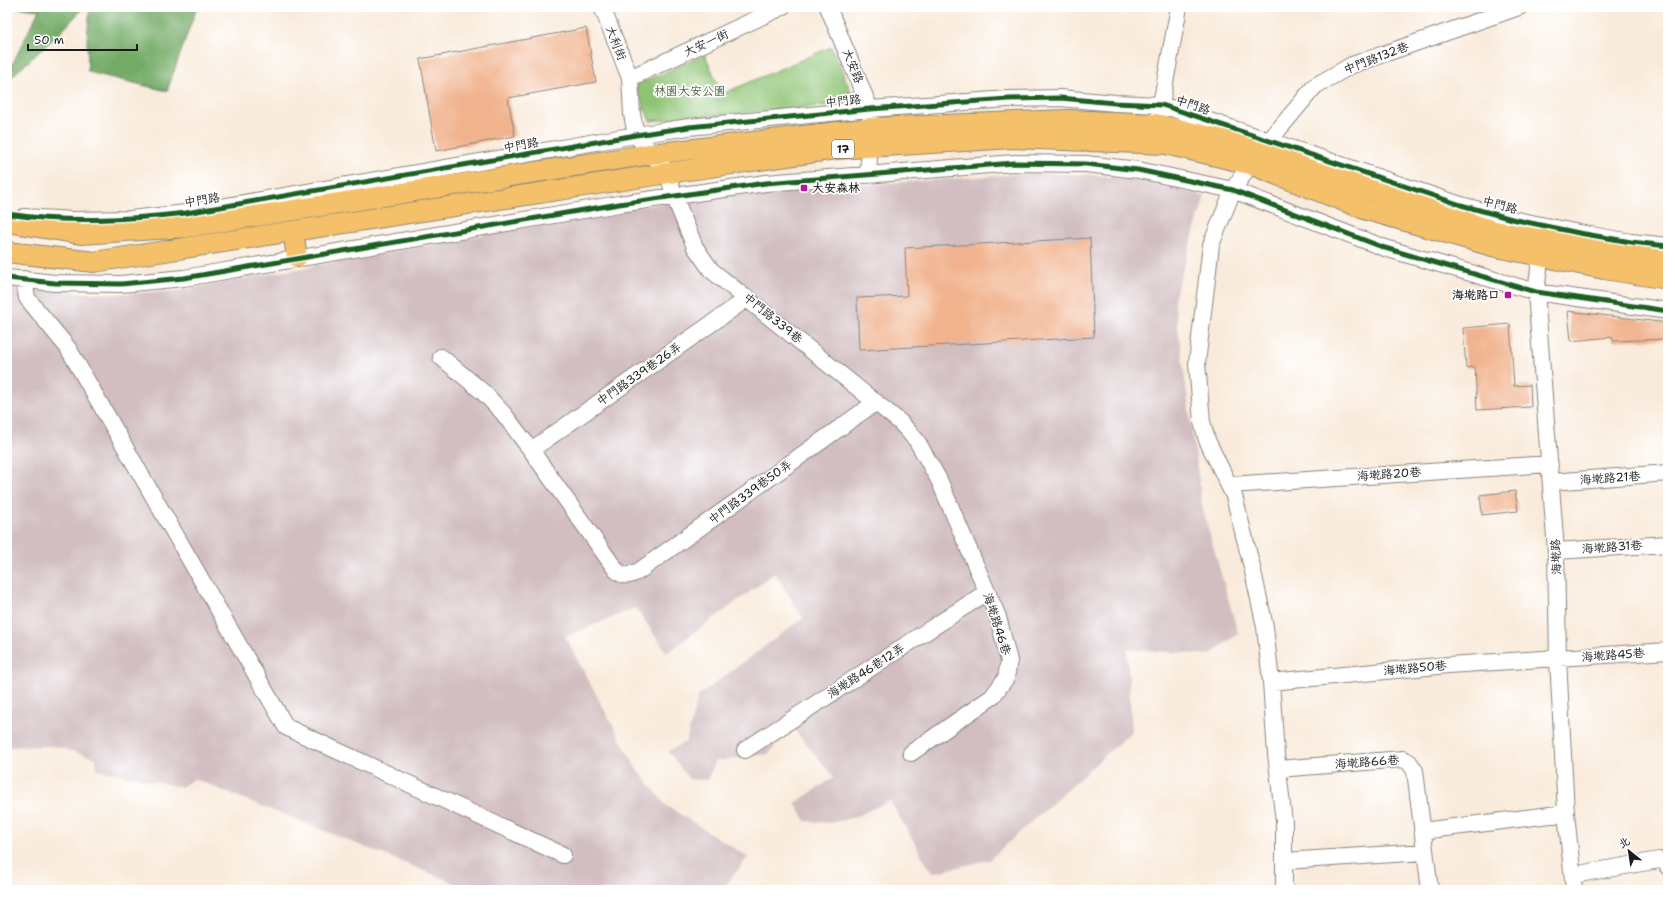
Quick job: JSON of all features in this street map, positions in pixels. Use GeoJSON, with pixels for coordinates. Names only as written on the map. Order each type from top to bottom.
{"type":"FeatureCollection","features":[{"type":"Feature","properties":{"kind":"main road","name":"中門路"},"geometry":{"type":"LineString","coordinates":[[7,222],[81,234],[186,226],[348,193],[651,154],[870,138],[1068,120],[1156,124],[1240,144],[1261,152],[1367,210],[1492,246],[1544,241],[1668,262]]}},
{"type":"Feature","properties":{"kind":"main road","name":"中門路"},"geometry":{"type":"LineString","coordinates":[[7,252],[94,262],[668,173],[836,149],[870,138],[1012,138],[1166,144],[1261,152]]}},
{"type":"Feature","properties":{"kind":"main road"},"geometry":{"type":"LineString","coordinates":[[293,231],[297,258]]}},
{"type":"Feature","properties":{"kind":"main road","name":"中門路"},"geometry":{"type":"LineString","coordinates":[[1544,241],[1604,269],[1668,279]]}},
{"type":"Feature","properties":{"kind":"street","name":"大利街"},"geometry":{"type":"LineString","coordinates":[[602,7],[630,78],[632,114],[636,135]]}},
{"type":"Feature","properties":{"kind":"street","name":"大安一街"},"geometry":{"type":"LineString","coordinates":[[630,78],[782,7]]}},
{"type":"Feature","properties":{"kind":"street","name":"大安路"},"geometry":{"type":"LineString","coordinates":[[828,7],[870,109],[868,175]]}},
{"type":"Feature","properties":{"kind":"street"},"geometry":{"type":"LineString","coordinates":[[1156,124],[1162,105],[1179,7]]}},
{"type":"Feature","properties":{"kind":"street","name":"中門路132巷"},"geometry":{"type":"LineString","coordinates":[[1284,890],[1284,822],[1265,628],[1252,567],[1234,496],[1207,440],[1202,422],[1197,363],[1211,245],[1233,190],[1261,152],[1315,86],[1352,65],[1519,7]]}},
{"type":"Feature","properties":{"kind":"street","name":"中門路"},"geometry":{"type":"LineString","coordinates":[[7,214],[72,220],[130,219],[186,213],[348,193],[636,135],[697,126],[870,109],[1008,99],[1060,98],[1115,103],[1162,105],[1192,116],[1261,152],[1512,219],[1544,241],[1631,242],[1668,246]]}},
{"type":"Feature","properties":{"kind":"street","name":"中門路339巷"},"geometry":{"type":"LineString","coordinates":[[636,135],[668,173],[674,196],[694,247],[711,270],[748,298],[900,422],[917,441],[939,480]]}},
{"type":"Feature","properties":{"kind":"street"},"geometry":{"type":"LineString","coordinates":[[7,278],[55,283],[121,284],[184,278],[376,244],[674,196],[766,183],[1014,163],[1086,164],[1138,170],[1233,190],[1386,248],[1536,292],[1668,311]]}},
{"type":"Feature","properties":{"kind":"street"},"geometry":{"type":"LineString","coordinates":[[348,193],[376,244]]}},
{"type":"Feature","properties":{"kind":"street","name":"海墘路"},"geometry":{"type":"LineString","coordinates":[[1544,241],[1536,292],[1552,482],[1556,551],[1558,659],[1566,813],[1574,882]]}},
{"type":"Feature","properties":{"kind":"street"},"geometry":{"type":"LineString","coordinates":[[24,279],[27,298],[68,348],[286,727],[563,855]]}},
{"type":"Feature","properties":{"kind":"street","name":"中門路339巷26弄"},"geometry":{"type":"LineString","coordinates":[[531,450],[748,298]]}},
{"type":"Feature","properties":{"kind":"street"},"geometry":{"type":"LineString","coordinates":[[441,357],[484,393],[503,413],[531,450]]}},
{"type":"Feature","properties":{"kind":"street","name":"中門路339巷50弄"},"geometry":{"type":"LineString","coordinates":[[531,450],[616,570],[622,576],[630,576],[876,402]]}},
{"type":"Feature","properties":{"kind":"street","name":"海墘路20巷"},"geometry":{"type":"LineString","coordinates":[[1229,485],[1550,464]]}},
{"type":"Feature","properties":{"kind":"street","name":"海墘路21巷"},"geometry":{"type":"LineString","coordinates":[[1552,482],[1668,473]]}},
{"type":"Feature","properties":{"kind":"street","name":"海墘路46巷"},"geometry":{"type":"LineString","coordinates":[[911,754],[992,697],[1006,678],[1009,661],[998,617],[939,480]]}},
{"type":"Feature","properties":{"kind":"street","name":"海墘路31巷"},"geometry":{"type":"LineString","coordinates":[[1556,551],[1668,544]]}},
{"type":"Feature","properties":{"kind":"street","name":"海墘路46巷12弄"},"geometry":{"type":"LineString","coordinates":[[745,750],[987,592]]}},
{"type":"Feature","properties":{"kind":"street","name":"海墘路45巷"},"geometry":{"type":"LineString","coordinates":[[1558,659],[1668,651]]}},
{"type":"Feature","properties":{"kind":"street","name":"海墘路50巷"},"geometry":{"type":"LineString","coordinates":[[1271,682],[1448,665],[1558,659]]}},
{"type":"Feature","properties":{"kind":"street","name":"海墘路66巷"},"geometry":{"type":"LineString","coordinates":[[1278,769],[1403,758],[1410,762],[1414,771],[1430,890]]}},
{"type":"Feature","properties":{"kind":"street"},"geometry":{"type":"LineString","coordinates":[[1422,831],[1566,813]]}},
{"type":"Feature","properties":{"kind":"street"},"geometry":{"type":"LineString","coordinates":[[1285,861],[1425,852]]}},
{"type":"Feature","properties":{"kind":"street"},"geometry":{"type":"LineString","coordinates":[[1574,882],[1659,860],[1665,862],[1668,867]]}},
{"type":"Feature","properties":{"kind":"shaded area"},"geometry":{"type":"Polygon","coordinates":[[[1037,173],[1090,175],[1117,178],[1143,182],[1205,196],[1174,299],[1203,510],[1238,633],[1210,655],[1127,649],[1132,731],[989,860],[932,873],[890,801],[855,817],[831,823],[806,821],[795,803],[834,777],[793,728],[768,754],[716,761],[707,780],[689,779],[668,751],[686,742],[698,696],[803,618],[775,573],[667,653],[636,608],[565,637],[636,768],[667,806],[748,857],[722,890],[472,890],[194,779],[181,787],[97,770],[96,758],[55,746],[7,747],[7,281],[86,293],[116,294],[175,291],[699,196],[1037,173]]]}},
{"type":"Feature","properties":{"kind":"green space"},"geometry":{"type":"Polygon","coordinates":[[[13,7],[84,7],[60,33],[7,81],[7,75],[39,10],[13,7]]]}},
{"type":"Feature","properties":{"kind":"green space"},"geometry":{"type":"Polygon","coordinates":[[[90,7],[197,7],[167,91],[88,72],[87,38],[90,7]]]}},
{"type":"Feature","properties":{"kind":"green space","name":"林園大安公園"},"geometry":{"type":"Polygon","coordinates":[[[831,47],[856,103],[650,121],[635,85],[705,55],[722,94],[831,47]]]}},
{"type":"Feature","properties":{"kind":"building"},"geometry":{"type":"Polygon","coordinates":[[[586,28],[596,82],[508,98],[515,136],[436,151],[420,59],[586,28]]]}},
{"type":"Feature","properties":{"kind":"building"},"geometry":{"type":"Polygon","coordinates":[[[1090,238],[1094,337],[859,350],[857,298],[907,296],[905,248],[1090,238]]]}},
{"type":"Feature","properties":{"kind":"building"},"geometry":{"type":"Polygon","coordinates":[[[1568,311],[1668,323],[1668,339],[1613,341],[1612,337],[1571,341],[1568,311]]]}},
{"type":"Feature","properties":{"kind":"building"},"geometry":{"type":"Polygon","coordinates":[[[1510,324],[1514,386],[1530,385],[1531,407],[1477,410],[1475,367],[1466,368],[1463,328],[1510,324]]]}},
{"type":"Feature","properties":{"kind":"building"},"geometry":{"type":"Polygon","coordinates":[[[1515,491],[1518,511],[1482,515],[1480,495],[1515,491]]]}},
{"type":"Feature","properties":{"kind":"cycle path"},"geometry":{"type":"LineString","coordinates":[[7,214],[52,219],[96,220],[186,213],[689,127],[870,109],[1008,99],[1060,98],[1115,103],[1162,105],[1461,205],[1512,219],[1579,233],[1631,242],[1668,246]]}},
{"type":"Feature","properties":{"kind":"cycle path"},"geometry":{"type":"LineString","coordinates":[[7,278],[55,283],[121,284],[184,278],[619,204],[766,183],[1014,163],[1086,164],[1138,170],[1233,190],[1385,248],[1536,292],[1668,311]]}},
{"type":"Feature","properties":{"kind":"place","name":"大安森林"},"geometry":{"type":"Point","coordinates":[804,188]}},
{"type":"Feature","properties":{"kind":"place","name":"海墘路口"},"geometry":{"type":"Point","coordinates":[1508,295]}}]}
